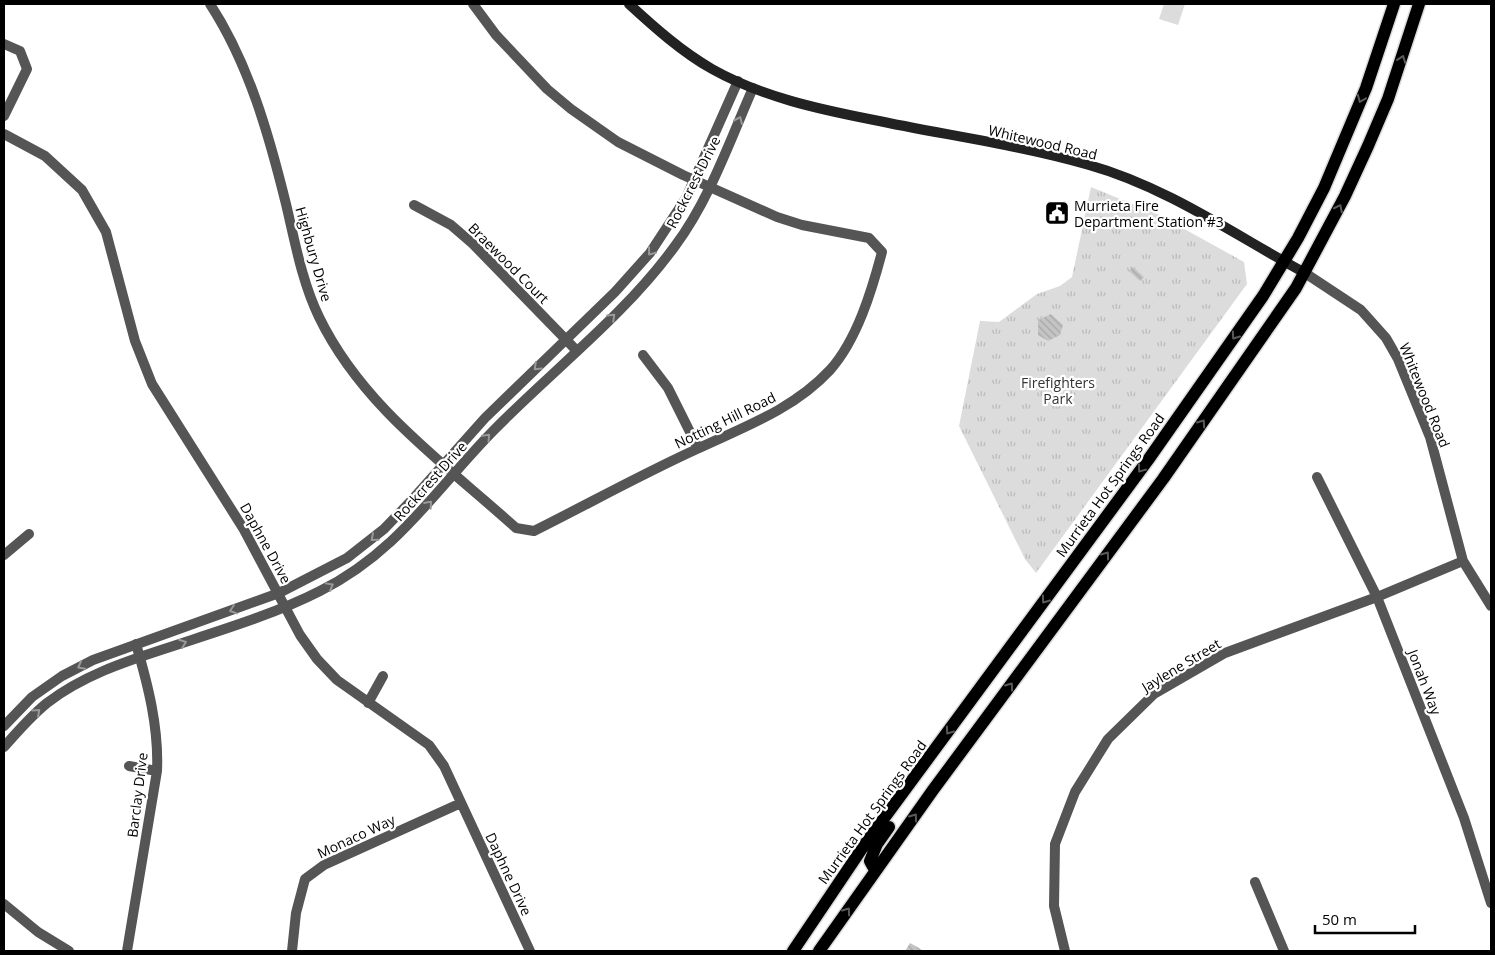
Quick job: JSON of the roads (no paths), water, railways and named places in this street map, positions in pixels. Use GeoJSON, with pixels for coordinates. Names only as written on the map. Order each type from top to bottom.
{"type":"FeatureCollection","features":[{"type":"Feature","properties":{"kind":"main road","name":"Whitewood Road"},"geometry":{"type":"LineString","coordinates":[[629,4],[712,69],[753,88],[786,101],[842,114],[1033,151],[1090,165],[1137,181],[1197,212],[1305,273]]}},
{"type":"Feature","properties":{"kind":"main road","name":"Murrieta Hot Springs Road"},"geometry":{"type":"LineString","coordinates":[[793,951],[865,844],[1148,460],[1263,296],[1284,262],[1324,188],[1366,88],[1394,4]]}},
{"type":"Feature","properties":{"kind":"main road"},"geometry":{"type":"LineString","coordinates":[[819,951],[875,870],[1163,479],[1305,273],[1368,146],[1391,90],[1419,4]]}},
{"type":"Feature","properties":{"kind":"main road"},"geometry":{"type":"LineString","coordinates":[[875,870],[870,861],[877,844],[936,760],[935,751]]}},
{"type":"Feature","properties":{"kind":"street","name":"Highbury Drive"},"geometry":{"type":"LineString","coordinates":[[210,4],[243,62],[284,196],[303,274],[318,315],[334,347],[361,384],[390,416],[455,474]]}},
{"type":"Feature","properties":{"kind":"street","name":"Notting Hill Road"},"geometry":{"type":"LineString","coordinates":[[455,474],[516,528],[534,531],[698,448],[764,418],[792,402],[831,368],[846,346],[872,290],[882,252],[870,238],[802,225],[777,217],[708,187],[618,142],[571,109],[518,60],[473,4]]}},
{"type":"Feature","properties":{"kind":"street"},"geometry":{"type":"LineString","coordinates":[[4,44],[20,51],[27,69],[4,116]]}},
{"type":"Feature","properties":{"kind":"street","name":"Rockcrest Drive"},"geometry":{"type":"LineString","coordinates":[[4,726],[32,697],[62,676],[93,660],[279,593],[331,567],[366,544],[399,515],[442,463],[484,418],[615,292],[650,253],[677,215],[738,81]]}},
{"type":"Feature","properties":{"kind":"street","name":"Rockcrest Drive"},"geometry":{"type":"LineString","coordinates":[[4,747],[33,716],[68,689],[97,674],[140,657],[286,606],[322,590],[369,561],[402,533],[494,430],[637,292],[666,258],[690,222],[708,187],[753,88]]}},
{"type":"Feature","properties":{"kind":"street","name":"Daphne Drive"},"geometry":{"type":"LineString","coordinates":[[4,134],[45,156],[82,190],[106,232],[136,341],[152,384],[243,528],[300,635],[317,660],[337,680],[429,745],[444,766],[530,951]]}},
{"type":"Feature","properties":{"kind":"street","name":"Braewood Court"},"geometry":{"type":"LineString","coordinates":[[414,205],[450,225],[474,244],[577,351]]}},
{"type":"Feature","properties":{"kind":"street","name":"Whitewood Road"},"geometry":{"type":"LineString","coordinates":[[1305,273],[1362,310],[1386,338],[1398,359],[1430,437],[1463,561],[1491,606]]}},
{"type":"Feature","properties":{"kind":"street"},"geometry":{"type":"LineString","coordinates":[[643,355],[668,388],[698,448]]}},
{"type":"Feature","properties":{"kind":"street","name":"Jonah Way"},"geometry":{"type":"LineString","coordinates":[[1317,478],[1378,597],[1464,818],[1491,903]]}},
{"type":"Feature","properties":{"kind":"street"},"geometry":{"type":"LineString","coordinates":[[4,555],[29,534]]}},
{"type":"Feature","properties":{"kind":"street","name":"Jaylene Street"},"geometry":{"type":"LineString","coordinates":[[1065,951],[1054,906],[1055,844],[1075,792],[1108,739],[1154,694],[1225,652],[1378,597],[1463,561]]}},
{"type":"Feature","properties":{"kind":"street","name":"Barclay Drive"},"geometry":{"type":"LineString","coordinates":[[127,951],[158,752],[154,718],[136,644]]}},
{"type":"Feature","properties":{"kind":"street"},"geometry":{"type":"LineString","coordinates":[[368,703],[384,676]]}},
{"type":"Feature","properties":{"kind":"street"},"geometry":{"type":"LineString","coordinates":[[129,766],[156,771]]}},
{"type":"Feature","properties":{"kind":"street","name":"Monaco Way"},"geometry":{"type":"LineString","coordinates":[[292,951],[296,913],[305,879],[324,865],[461,803]]}},
{"type":"Feature","properties":{"kind":"street"},"geometry":{"type":"LineString","coordinates":[[1255,882],[1284,951]]}},
{"type":"Feature","properties":{"kind":"street"},"geometry":{"type":"LineString","coordinates":[[4,904],[38,932],[69,951]]}},
{"type":"Feature","properties":{"kind":"place","name":"Murrieta Fire Department Station #3"},"geometry":{"type":"Point","coordinates":[1057,213]}},
{"type":"Feature","properties":{"kind":"park label","name":"Firefighters Park"},"geometry":{"type":"Point","coordinates":[1058,390]}}]}
